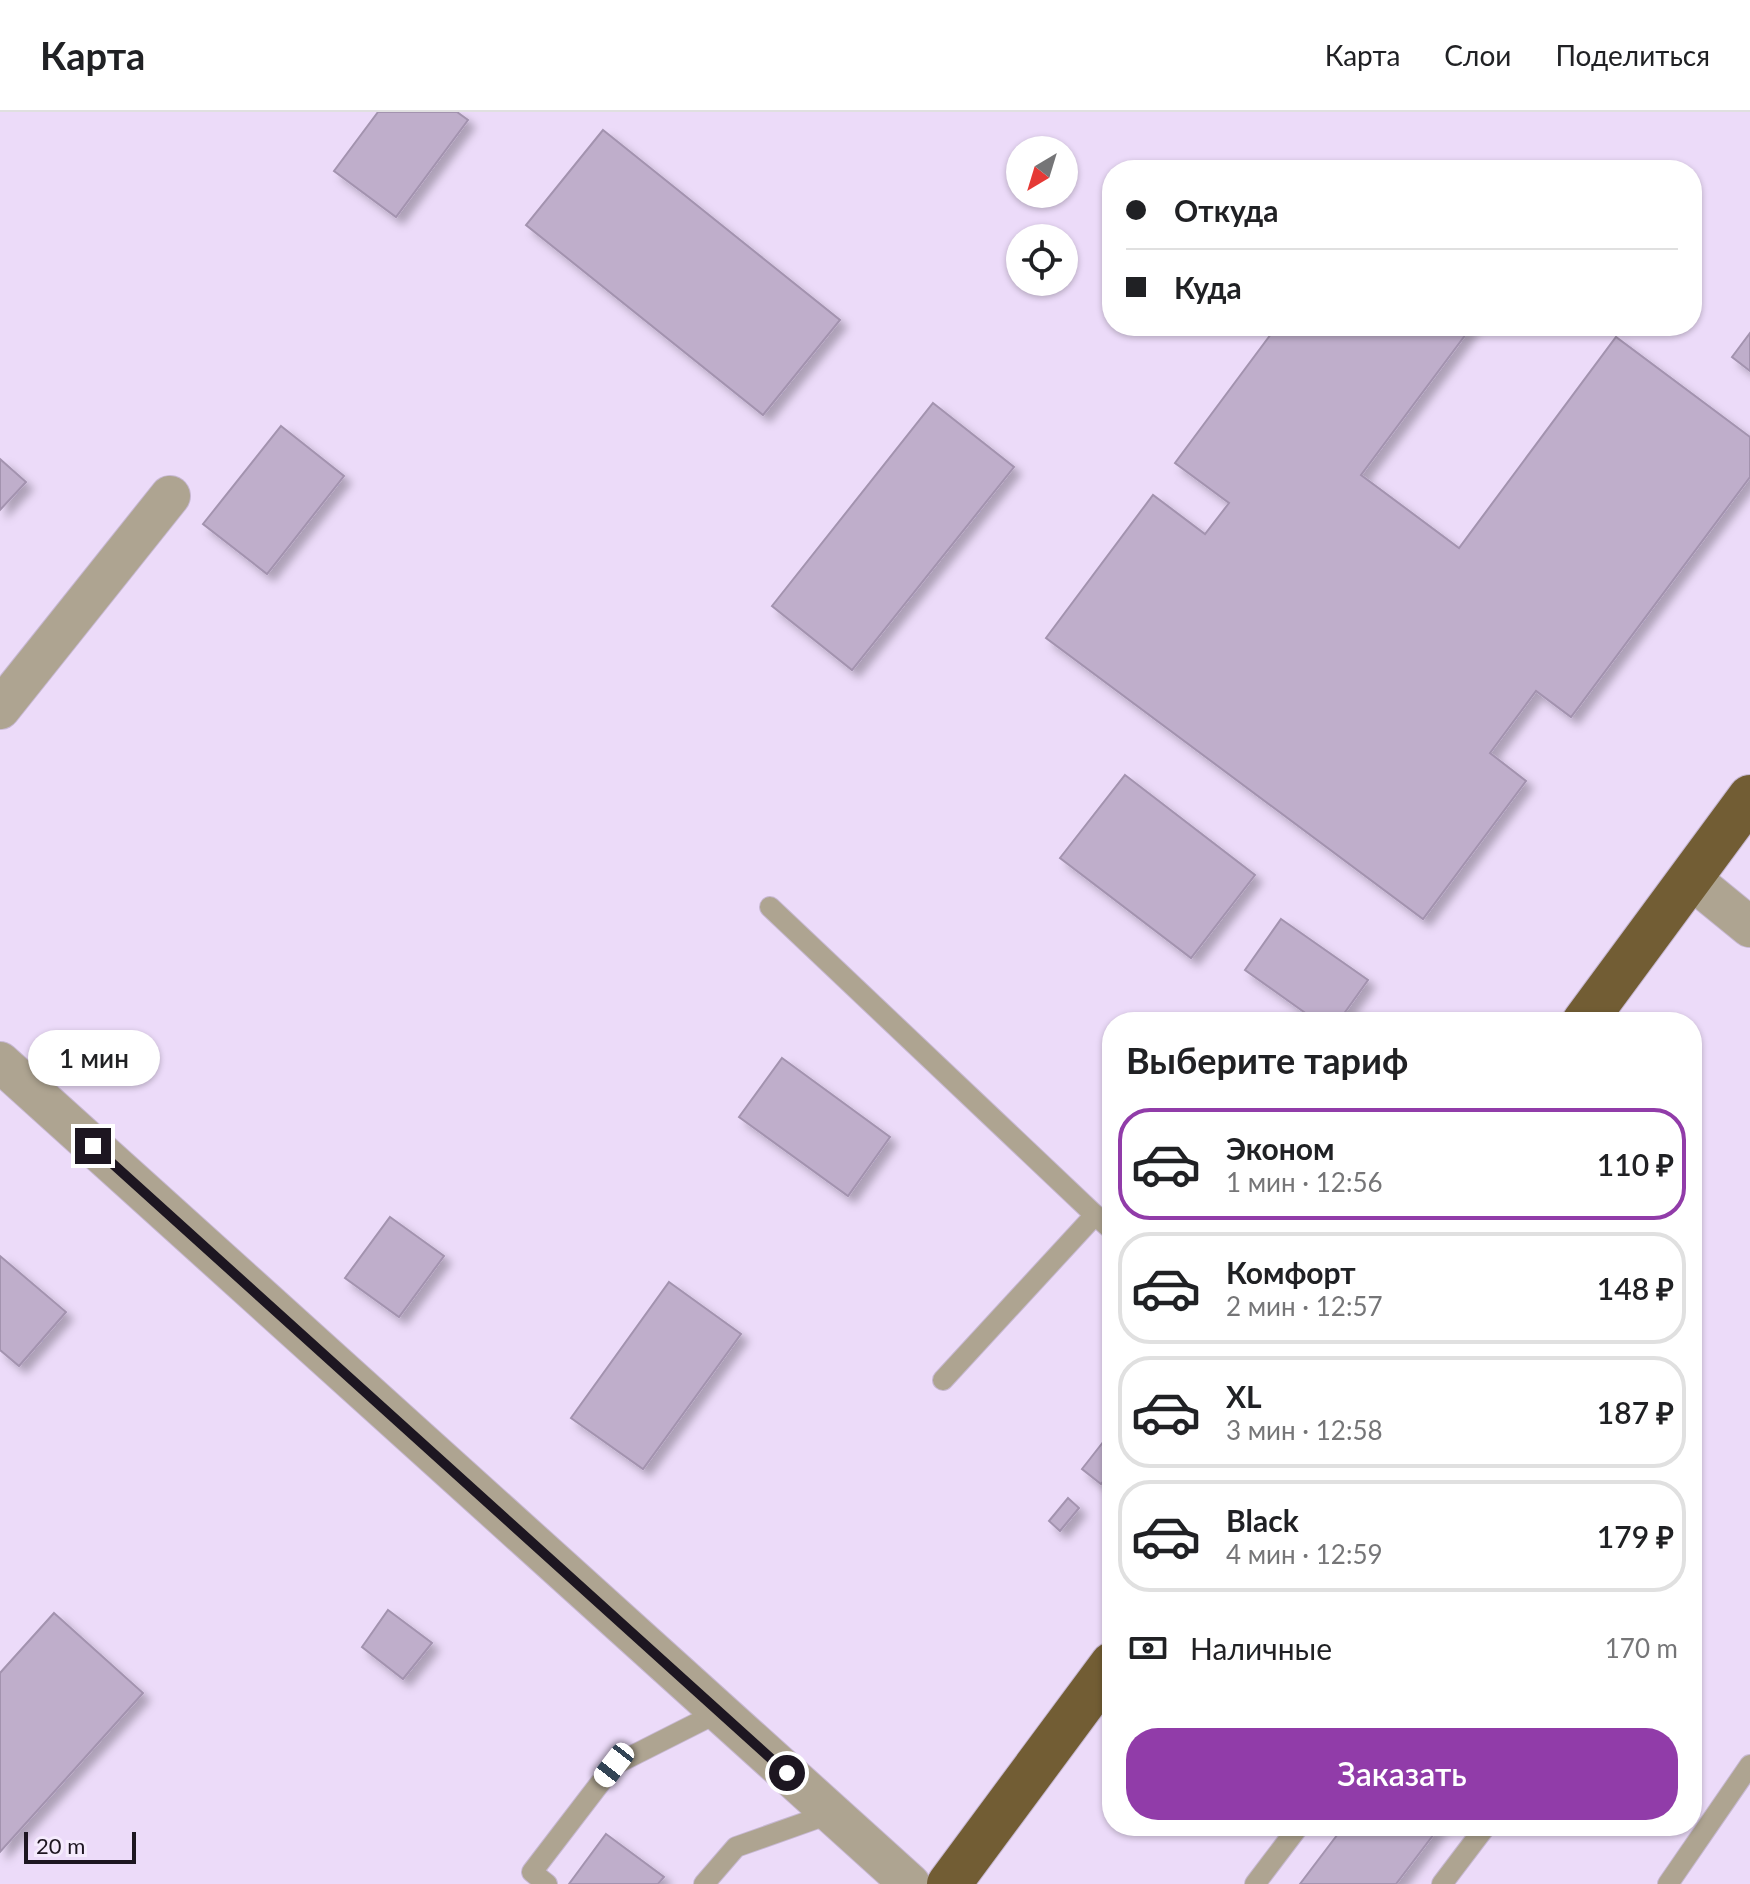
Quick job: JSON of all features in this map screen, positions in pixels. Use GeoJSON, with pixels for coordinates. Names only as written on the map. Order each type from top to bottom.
{"type":"FeatureCollection","features":[{"type":"Feature","properties":{"kind":"highway"},"geometry":{"type":"LineString","coordinates":[[1591,1012],[1750,797]]}},
{"type":"Feature","properties":{"kind":"highway"},"geometry":{"type":"LineString","coordinates":[[949,1884],[1102,1677]]}},
{"type":"Feature","properties":{"kind":"street"},"geometry":{"type":"LineString","coordinates":[[0,709],[170,496]]}},
{"type":"Feature","properties":{"kind":"street"},"geometry":{"type":"LineString","coordinates":[[1690,878],[1750,927]]}},
{"type":"Feature","properties":{"kind":"street"},"geometry":{"type":"LineString","coordinates":[[0,1062],[910,1884]]}},
{"type":"Feature","properties":{"kind":"lane"},"geometry":{"type":"LineString","coordinates":[[770,907],[1102,1221]]}},
{"type":"Feature","properties":{"kind":"lane"},"geometry":{"type":"LineString","coordinates":[[943,1380],[1095,1215]]}},
{"type":"Feature","properties":{"kind":"lane"},"geometry":{"type":"LineString","coordinates":[[547,1884],[532,1872],[614,1765],[719,1712]]}},
{"type":"Feature","properties":{"kind":"lane"},"geometry":{"type":"LineString","coordinates":[[1702,1835],[1750,1765]]}},
{"type":"Feature","properties":{"kind":"lane"},"geometry":{"type":"LineString","coordinates":[[704,1884],[736,1847],[832,1813]]}},
{"type":"Feature","properties":{"kind":"lane"},"geometry":{"type":"LineString","coordinates":[[1255,1884],[1291,1836]]}},
{"type":"Feature","properties":{"kind":"lane"},"geometry":{"type":"LineString","coordinates":[[1442,1884],[1478,1836]]}},
{"type":"Feature","properties":{"kind":"lane"},"geometry":{"type":"LineString","coordinates":[[1668,1884],[1701,1836]]}},
{"type":"Feature","properties":{"kind":"building"},"geometry":{"type":"Polygon","coordinates":[[[378,112],[457,112],[468,120],[396,217],[334,171],[378,112]]]}},
{"type":"Feature","properties":{"kind":"building"},"geometry":{"type":"Polygon","coordinates":[[[603,130],[840,320],[763,415],[526,225],[603,130]]]}},
{"type":"Feature","properties":{"kind":"building"},"geometry":{"type":"Polygon","coordinates":[[[1750,333],[1750,371],[1732,357],[1750,333]]]}},
{"type":"Feature","properties":{"kind":"building"},"geometry":{"type":"Polygon","coordinates":[[[1270,336],[1465,336],[1361,475],[1459,548],[1616,337],[1750,437],[1750,477],[1571,717],[1536,691],[1490,753],[1526,781],[1423,919],[1046,638],[1153,495],[1205,534],[1229,503],[1175,463],[1270,336]]]}},
{"type":"Feature","properties":{"kind":"building"},"geometry":{"type":"Polygon","coordinates":[[[933,403],[1014,467],[852,670],[772,606],[933,403]]]}},
{"type":"Feature","properties":{"kind":"building"},"geometry":{"type":"Polygon","coordinates":[[[281,426],[344,476],[267,574],[203,524],[281,426]]]}},
{"type":"Feature","properties":{"kind":"building"},"geometry":{"type":"Polygon","coordinates":[[[0,459],[26,482],[0,510],[0,459]]]}},
{"type":"Feature","properties":{"kind":"building"},"geometry":{"type":"Polygon","coordinates":[[[1125,775],[1255,875],[1191,958],[1060,858],[1125,775]]]}},
{"type":"Feature","properties":{"kind":"building"},"geometry":{"type":"Polygon","coordinates":[[[1281,919],[1368,980],[1345,1012],[1304,1012],[1245,970],[1281,919]]]}},
{"type":"Feature","properties":{"kind":"building"},"geometry":{"type":"Polygon","coordinates":[[[782,1058],[890,1137],[848,1196],[739,1117],[782,1058]]]}},
{"type":"Feature","properties":{"kind":"building"},"geometry":{"type":"Polygon","coordinates":[[[390,1217],[444,1256],[399,1317],[345,1278],[390,1217]]]}},
{"type":"Feature","properties":{"kind":"building"},"geometry":{"type":"Polygon","coordinates":[[[0,1256],[66,1312],[19,1366],[0,1350],[0,1256]]]}},
{"type":"Feature","properties":{"kind":"building"},"geometry":{"type":"Polygon","coordinates":[[[669,1282],[741,1334],[643,1469],[571,1418],[669,1282]]]}},
{"type":"Feature","properties":{"kind":"building"},"geometry":{"type":"Polygon","coordinates":[[[1102,1443],[1102,1483],[1082,1469],[1102,1443]]]}},
{"type":"Feature","properties":{"kind":"building"},"geometry":{"type":"Polygon","coordinates":[[[1068,1498],[1079,1508],[1060,1531],[1049,1521],[1068,1498]]]}},
{"type":"Feature","properties":{"kind":"building"},"geometry":{"type":"Polygon","coordinates":[[[388,1610],[432,1643],[403,1679],[362,1647],[388,1610]]]}},
{"type":"Feature","properties":{"kind":"building"},"geometry":{"type":"Polygon","coordinates":[[[54,1613],[143,1693],[0,1852],[0,1673],[54,1613]]]}},
{"type":"Feature","properties":{"kind":"building"},"geometry":{"type":"Polygon","coordinates":[[[606,1834],[664,1877],[658,1884],[569,1884],[606,1834]]]}},
{"type":"Feature","properties":{"kind":"building"},"geometry":{"type":"Polygon","coordinates":[[[1336,1836],[1432,1836],[1396,1884],[1300,1884],[1336,1836]]]}},
{"type":"Feature","properties":{"kind":"route"},"geometry":{"type":"LineString","coordinates":[[93,1146],[787,1773]]}}]}
